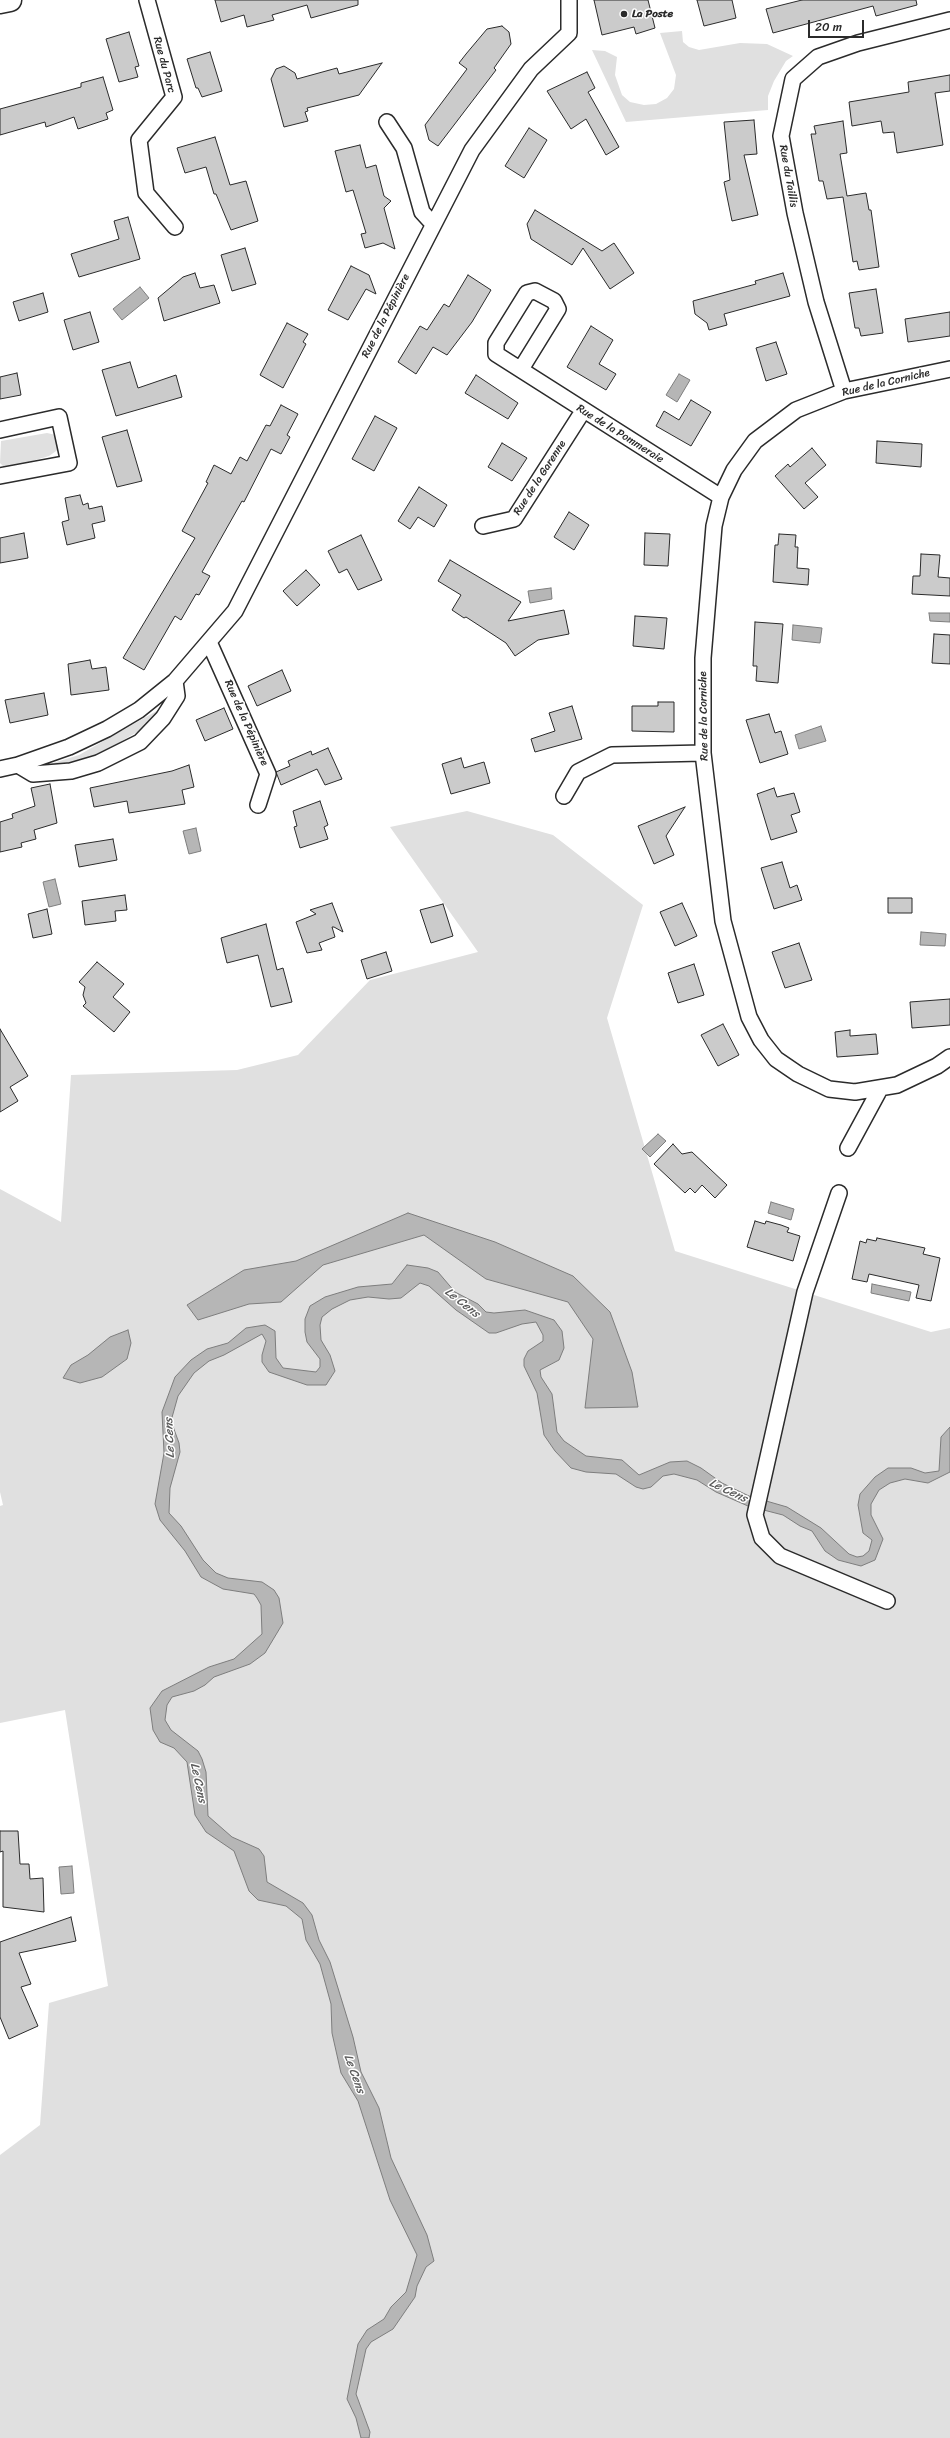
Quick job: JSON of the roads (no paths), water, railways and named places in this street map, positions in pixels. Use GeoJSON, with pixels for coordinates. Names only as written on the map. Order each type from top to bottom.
{"type":"FeatureCollection","features":[{"type":"Feature","properties":{"kind":"main road"},"geometry":{"type":"LineString","coordinates":[[0,2],[10,0]]}},
{"type":"Feature","properties":{"kind":"street","name":"Rue du Parc"},"geometry":{"type":"LineString","coordinates":[[146,0],[174,97],[139,140],[146,193],[175,227]]}},
{"type":"Feature","properties":{"kind":"street","name":"Rue de la Pépinière"},"geometry":{"type":"LineString","coordinates":[[0,768],[18,765],[69,747],[107,729],[140,710],[175,681],[235,611],[472,150],[531,69],[569,33],[569,0]]}},
{"type":"Feature","properties":{"kind":"street","name":"Rue du Taillis"},"geometry":{"type":"LineString","coordinates":[[844,391],[816,302],[795,213],[781,136],[794,78],[818,57],[858,43],[950,20]]}},
{"type":"Feature","properties":{"kind":"street"},"geometry":{"type":"LineString","coordinates":[[387,122],[404,148],[422,212],[433,224]]}},
{"type":"Feature","properties":{"kind":"street","name":"Rue de la Pommeraie"},"geometry":{"type":"LineString","coordinates":[[521,369],[558,309],[554,301],[535,291],[527,293],[496,343],[496,354],[583,411],[721,497]]}},
{"type":"Feature","properties":{"kind":"street","name":"Rue de la Corniche"},"geometry":{"type":"LineString","coordinates":[[950,368],[844,391],[796,410],[755,441],[734,470],[721,497],[714,526],[703,658],[703,753],[723,921],[749,1017],[761,1040],[776,1059],[798,1074],[829,1089],[855,1092],[897,1085],[937,1066],[950,1057]]}},
{"type":"Feature","properties":{"kind":"street","name":"Rue de la Garenne"},"geometry":{"type":"LineString","coordinates":[[483,526],[514,519],[583,411]]}},
{"type":"Feature","properties":{"kind":"street"},"geometry":{"type":"LineString","coordinates":[[0,430],[59,417],[69,463],[0,476]]}},
{"type":"Feature","properties":{"kind":"street","name":"Rue de la Pépinière"},"geometry":{"type":"LineString","coordinates":[[210,642],[268,774],[258,805]]}},
{"type":"Feature","properties":{"kind":"street"},"geometry":{"type":"LineString","coordinates":[[18,765],[33,774],[71,771],[98,763],[140,742],[163,718],[176,696],[175,681]]}},
{"type":"Feature","properties":{"kind":"street"},"geometry":{"type":"LineString","coordinates":[[564,796],[578,772],[612,755],[703,753]]}},
{"type":"Feature","properties":{"kind":"street"},"geometry":{"type":"LineString","coordinates":[[848,1148],[880,1089]]}},
{"type":"Feature","properties":{"kind":"street"},"geometry":{"type":"LineString","coordinates":[[840,1192],[806,1292],[755,1515],[762,1538],[780,1556],[887,1601]]}},
{"type":"Feature","properties":{"kind":"water"},"geometry":{"type":"Polygon","coordinates":[[[140,287],[149,298],[122,320],[113,309],[140,287]]]}},
{"type":"Feature","properties":{"kind":"water"},"geometry":{"type":"Polygon","coordinates":[[[679,374],[690,380],[677,402],[666,395],[679,374]]]}},
{"type":"Feature","properties":{"kind":"water"},"geometry":{"type":"Polygon","coordinates":[[[551,588],[552,599],[530,603],[528,591],[551,588]]]}},
{"type":"Feature","properties":{"kind":"water"},"geometry":{"type":"Polygon","coordinates":[[[929,613],[950,613],[950,622],[930,621],[929,613]]]}},
{"type":"Feature","properties":{"kind":"water"},"geometry":{"type":"Polygon","coordinates":[[[793,625],[822,628],[820,643],[792,640],[793,625]]]}},
{"type":"Feature","properties":{"kind":"water"},"geometry":{"type":"Polygon","coordinates":[[[821,726],[826,741],[799,749],[795,735],[821,726]]]}},
{"type":"Feature","properties":{"kind":"water"},"geometry":{"type":"Polygon","coordinates":[[[196,828],[201,851],[189,854],[183,831],[196,828]]]}},
{"type":"Feature","properties":{"kind":"water"},"geometry":{"type":"Polygon","coordinates":[[[55,879],[61,904],[49,907],[43,882],[55,879]]]}},
{"type":"Feature","properties":{"kind":"water"},"geometry":{"type":"Polygon","coordinates":[[[921,932],[946,934],[945,946],[920,945],[921,932]]]}},
{"type":"Feature","properties":{"kind":"water"},"geometry":{"type":"Polygon","coordinates":[[[658,1134],[666,1141],[650,1157],[642,1149],[658,1134]]]}},
{"type":"Feature","properties":{"kind":"water"},"geometry":{"type":"Polygon","coordinates":[[[771,1202],[794,1209],[791,1220],[768,1213],[771,1202]]]}},
{"type":"Feature","properties":{"kind":"water"},"geometry":{"type":"Polygon","coordinates":[[[408,1213],[495,1242],[573,1276],[610,1312],[632,1372],[638,1407],[585,1408],[593,1339],[568,1302],[486,1279],[424,1235],[323,1265],[281,1302],[249,1304],[198,1320],[187,1305],[244,1270],[296,1261],[408,1213]]]}},
{"type":"Feature","properties":{"kind":"water","name":"Le Cens"},"geometry":{"type":"Polygon","coordinates":[[[407,1265],[428,1268],[438,1272],[455,1292],[478,1304],[486,1312],[494,1313],[525,1310],[554,1320],[562,1331],[564,1348],[559,1360],[540,1370],[541,1377],[552,1394],[557,1432],[564,1441],[586,1456],[622,1460],[639,1475],[670,1462],[687,1461],[701,1468],[722,1483],[749,1496],[787,1507],[821,1528],[849,1554],[857,1557],[863,1556],[869,1551],[872,1540],[863,1533],[858,1505],[860,1494],[875,1477],[888,1468],[911,1468],[925,1473],[939,1471],[941,1437],[950,1427],[950,1472],[928,1483],[905,1479],[890,1483],[879,1490],[871,1504],[871,1515],[883,1539],[875,1560],[861,1566],[838,1560],[825,1551],[812,1531],[800,1526],[783,1515],[748,1506],[716,1492],[697,1480],[674,1474],[663,1476],[651,1487],[643,1489],[636,1487],[616,1474],[586,1472],[571,1468],[555,1451],[544,1435],[537,1393],[524,1366],[524,1359],[528,1351],[543,1341],[543,1335],[536,1322],[522,1324],[496,1333],[489,1333],[456,1310],[429,1286],[420,1283],[401,1298],[389,1299],[368,1297],[350,1300],[332,1309],[322,1317],[320,1325],[321,1340],[330,1355],[335,1371],[326,1385],[307,1385],[269,1372],[262,1362],[262,1355],[266,1341],[262,1334],[224,1355],[209,1361],[194,1373],[178,1396],[171,1421],[179,1443],[180,1452],[170,1488],[169,1513],[181,1526],[203,1560],[216,1573],[228,1578],[262,1582],[274,1590],[279,1598],[283,1623],[265,1653],[250,1664],[214,1677],[205,1685],[194,1691],[172,1697],[167,1705],[165,1720],[171,1730],[198,1751],[202,1759],[206,1772],[208,1816],[232,1837],[259,1849],[264,1856],[267,1882],[303,1903],[312,1915],[319,1940],[330,1962],[353,2037],[361,2072],[379,2108],[391,2158],[427,2235],[434,2261],[426,2267],[417,2286],[415,2297],[393,2329],[371,2342],[366,2349],[356,2394],[370,2432],[369,2438],[361,2438],[356,2418],[347,2399],[358,2344],[367,2330],[384,2319],[391,2307],[406,2292],[417,2255],[390,2200],[358,2101],[341,2073],[332,2033],[331,2004],[320,1964],[306,1940],[302,1919],[286,1906],[258,1900],[249,1891],[234,1851],[206,1832],[195,1815],[187,1762],[174,1748],[160,1742],[153,1730],[150,1708],[162,1691],[209,1667],[234,1659],[262,1634],[261,1605],[254,1594],[223,1589],[201,1577],[185,1551],[160,1520],[155,1504],[164,1453],[162,1412],[175,1377],[191,1360],[207,1349],[228,1343],[246,1328],[265,1325],[275,1331],[276,1358],[283,1368],[316,1372],[320,1367],[320,1359],[307,1342],[305,1332],[305,1319],[310,1306],[325,1297],[358,1287],[392,1284],[407,1265]]]}},
{"type":"Feature","properties":{"kind":"water"},"geometry":{"type":"Polygon","coordinates":[[[872,1284],[911,1292],[909,1301],[871,1293],[872,1284]]]}},
{"type":"Feature","properties":{"kind":"water"},"geometry":{"type":"Polygon","coordinates":[[[128,1330],[131,1343],[127,1359],[102,1377],[80,1383],[63,1378],[71,1365],[88,1355],[110,1337],[128,1330]]]}},
{"type":"Feature","properties":{"kind":"water"},"geometry":{"type":"Polygon","coordinates":[[[72,1866],[74,1893],[61,1894],[59,1867],[72,1866]]]}},
{"type":"Feature","properties":{"kind":"place","name":"La Poste"},"geometry":{"type":"Point","coordinates":[624,14]}}]}
